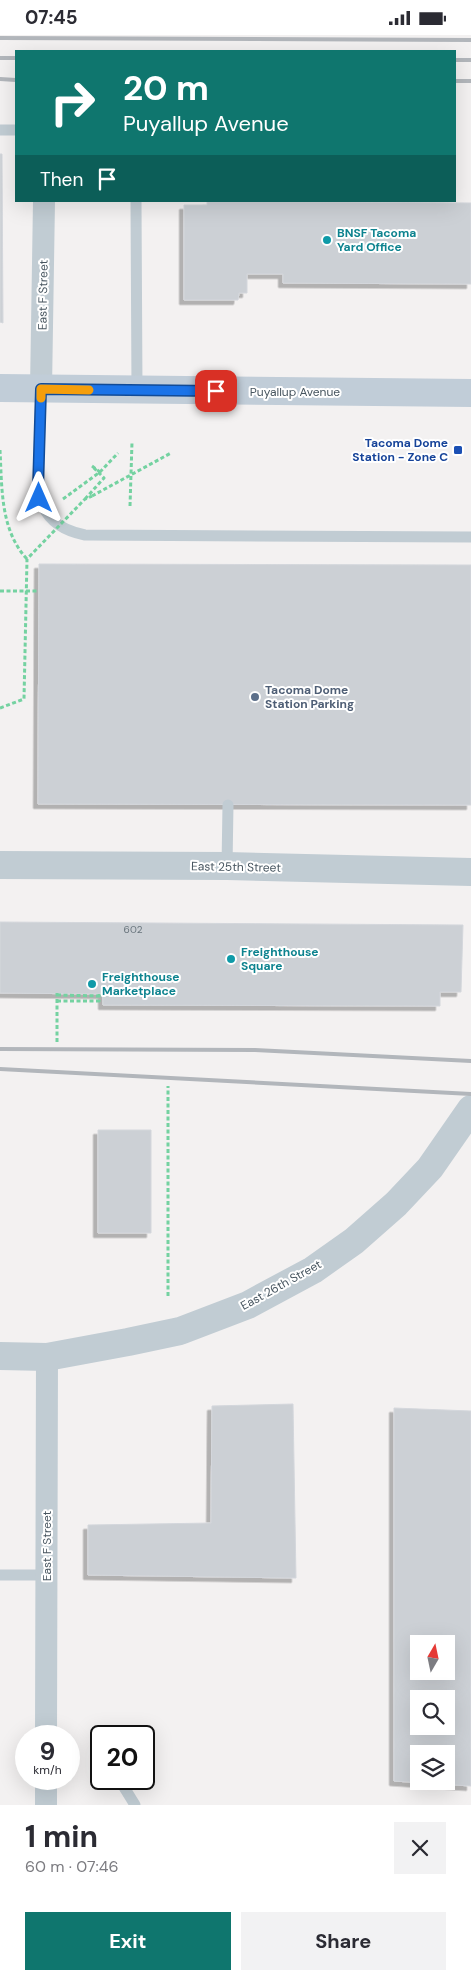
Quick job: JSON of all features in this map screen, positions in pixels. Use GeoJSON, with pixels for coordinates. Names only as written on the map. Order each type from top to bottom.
{"type":"FeatureCollection","features":[{"type":"Feature","properties":{"kind":"main road","name":"Puyallup Avenue"},"geometry":{"type":"LineString","coordinates":[[0,388],[471,393]]}},
{"type":"Feature","properties":{"kind":"street","name":"East F Street"},"geometry":{"type":"LineString","coordinates":[[41,389],[44,202]]}},
{"type":"Feature","properties":{"kind":"street","name":"East 25th Street"},"geometry":{"type":"LineString","coordinates":[[0,865],[227,866],[471,872]]}},
{"type":"Feature","properties":{"kind":"street","name":"East 26th Street"},"geometry":{"type":"LineString","coordinates":[[0,1356],[47,1357],[180,1331],[248,1305],[313,1270],[354,1241],[396,1204],[430,1168],[471,1109]]}},
{"type":"Feature","properties":{"kind":"street","name":"East F Street"},"geometry":{"type":"LineString","coordinates":[[46,1725],[47,1357]]}},
{"type":"Feature","properties":{"kind":"street"},"geometry":{"type":"LineString","coordinates":[[46,1790],[46,1805]]}},
{"type":"Feature","properties":{"kind":"lane"},"geometry":{"type":"LineString","coordinates":[[0,130],[15,130]]}},
{"type":"Feature","properties":{"kind":"lane"},"geometry":{"type":"LineString","coordinates":[[136,202],[137,390]]}},
{"type":"Feature","properties":{"kind":"lane"},"geometry":{"type":"LineString","coordinates":[[41,389],[39,498],[43,509],[56,523],[68,532],[84,535],[471,537]]}},
{"type":"Feature","properties":{"kind":"lane"},"geometry":{"type":"LineString","coordinates":[[227,866],[228,805]]}},
{"type":"Feature","properties":{"kind":"lane"},"geometry":{"type":"LineString","coordinates":[[0,1575],[47,1575]]}},
{"type":"Feature","properties":{"kind":"lane"},"geometry":{"type":"LineString","coordinates":[[125,1790],[134,1805]]}},
{"type":"Feature","properties":{"kind":"path"},"geometry":{"type":"LineString","coordinates":[[130,505],[132,442]]}},
{"type":"Feature","properties":{"kind":"path"},"geometry":{"type":"LineString","coordinates":[[0,450],[1,488],[4,510],[18,549],[27,559]]}},
{"type":"Feature","properties":{"kind":"path"},"geometry":{"type":"LineString","coordinates":[[63,500],[100,472],[118,453]]}},
{"type":"Feature","properties":{"kind":"path"},"geometry":{"type":"LineString","coordinates":[[85,499],[131,477],[171,453]]}},
{"type":"Feature","properties":{"kind":"path"},"geometry":{"type":"LineString","coordinates":[[0,708],[24,699],[27,559],[104,478],[92,467],[100,472]]}},
{"type":"Feature","properties":{"kind":"path"},"geometry":{"type":"LineString","coordinates":[[0,591],[39,591]]}},
{"type":"Feature","properties":{"kind":"path"},"geometry":{"type":"LineString","coordinates":[[57,1001],[99,1001],[99,995],[57,994],[57,1001],[57,1043]]}},
{"type":"Feature","properties":{"kind":"path"},"geometry":{"type":"LineString","coordinates":[[168,1086],[168,1296]]}},
{"type":"Feature","properties":{"kind":"building"},"geometry":{"type":"Polygon","coordinates":[[[0,154],[2,154],[3,323],[0,322],[0,154]]]}},
{"type":"Feature","properties":{"kind":"building","name":"BNSF Tacoma Yard Office"},"geometry":{"type":"Polygon","coordinates":[[[207,202],[471,203],[471,284],[283,283],[283,274],[247,274],[247,293],[239,293],[238,300],[184,300],[184,205],[207,205],[207,202]]]}},
{"type":"Feature","properties":{"kind":"building","name":"Tacoma Dome Station Parking"},"geometry":{"type":"Polygon","coordinates":[[[39,564],[471,565],[471,805],[38,804],[39,564]]]}},
{"type":"Feature","properties":{"kind":"building","name":"Freighthouse Square"},"geometry":{"type":"Polygon","coordinates":[[[0,922],[463,925],[461,992],[440,992],[440,1006],[103,1005],[103,994],[0,993],[0,922]]]}},
{"type":"Feature","properties":{"kind":"building"},"geometry":{"type":"Polygon","coordinates":[[[98,1130],[151,1130],[151,1233],[98,1233],[98,1130]]]}},
{"type":"Feature","properties":{"kind":"building"},"geometry":{"type":"Polygon","coordinates":[[[293,1404],[296,1578],[88,1575],[88,1525],[211,1523],[212,1406],[293,1404]]]}},
{"type":"Feature","properties":{"kind":"building"},"geometry":{"type":"Polygon","coordinates":[[[394,1408],[471,1411],[471,1786],[455,1785],[455,1745],[410,1745],[410,1782],[394,1781],[394,1408]]]}},
{"type":"Feature","properties":{"kind":"railway"},"geometry":{"type":"LineString","coordinates":[[0,38],[471,40]]}},
{"type":"Feature","properties":{"kind":"railway"},"geometry":{"type":"LineString","coordinates":[[0,58],[15,58]]}},
{"type":"Feature","properties":{"kind":"railway"},"geometry":{"type":"LineString","coordinates":[[456,60],[471,60]]}},
{"type":"Feature","properties":{"kind":"railway"},"geometry":{"type":"LineString","coordinates":[[0,79],[15,80]]}},
{"type":"Feature","properties":{"kind":"railway"},"geometry":{"type":"LineString","coordinates":[[456,81],[471,81]]}},
{"type":"Feature","properties":{"kind":"railway"},"geometry":{"type":"LineString","coordinates":[[0,1049],[255,1050],[471,1061]]}},
{"type":"Feature","properties":{"kind":"railway"},"geometry":{"type":"LineString","coordinates":[[0,1069],[471,1094]]}},
{"type":"Feature","properties":{"kind":"slow traffic"},"geometry":{"type":"LineString","coordinates":[[41,398],[41,389],[89,390]]}},
{"type":"Feature","properties":{"kind":"place","name":"BNSF Tacoma Yard Office"},"geometry":{"type":"Point","coordinates":[327,240]}},
{"type":"Feature","properties":{"kind":"place","name":"Tacoma Dome Station - Zone C"},"geometry":{"type":"Point","coordinates":[458,450]}},
{"type":"Feature","properties":{"kind":"place","name":"Tacoma Dome Station Parking"},"geometry":{"type":"Point","coordinates":[255,697]}},
{"type":"Feature","properties":{"kind":"place","name":"Freighthouse Square"},"geometry":{"type":"Point","coordinates":[231,959]}},
{"type":"Feature","properties":{"kind":"place","name":"Freighthouse Marketplace"},"geometry":{"type":"Point","coordinates":[92,984]}},
{"type":"Feature","properties":{"kind":"route"},"geometry":{"type":"LineString","coordinates":[[39,498],[41,389],[216,391]]}}]}
